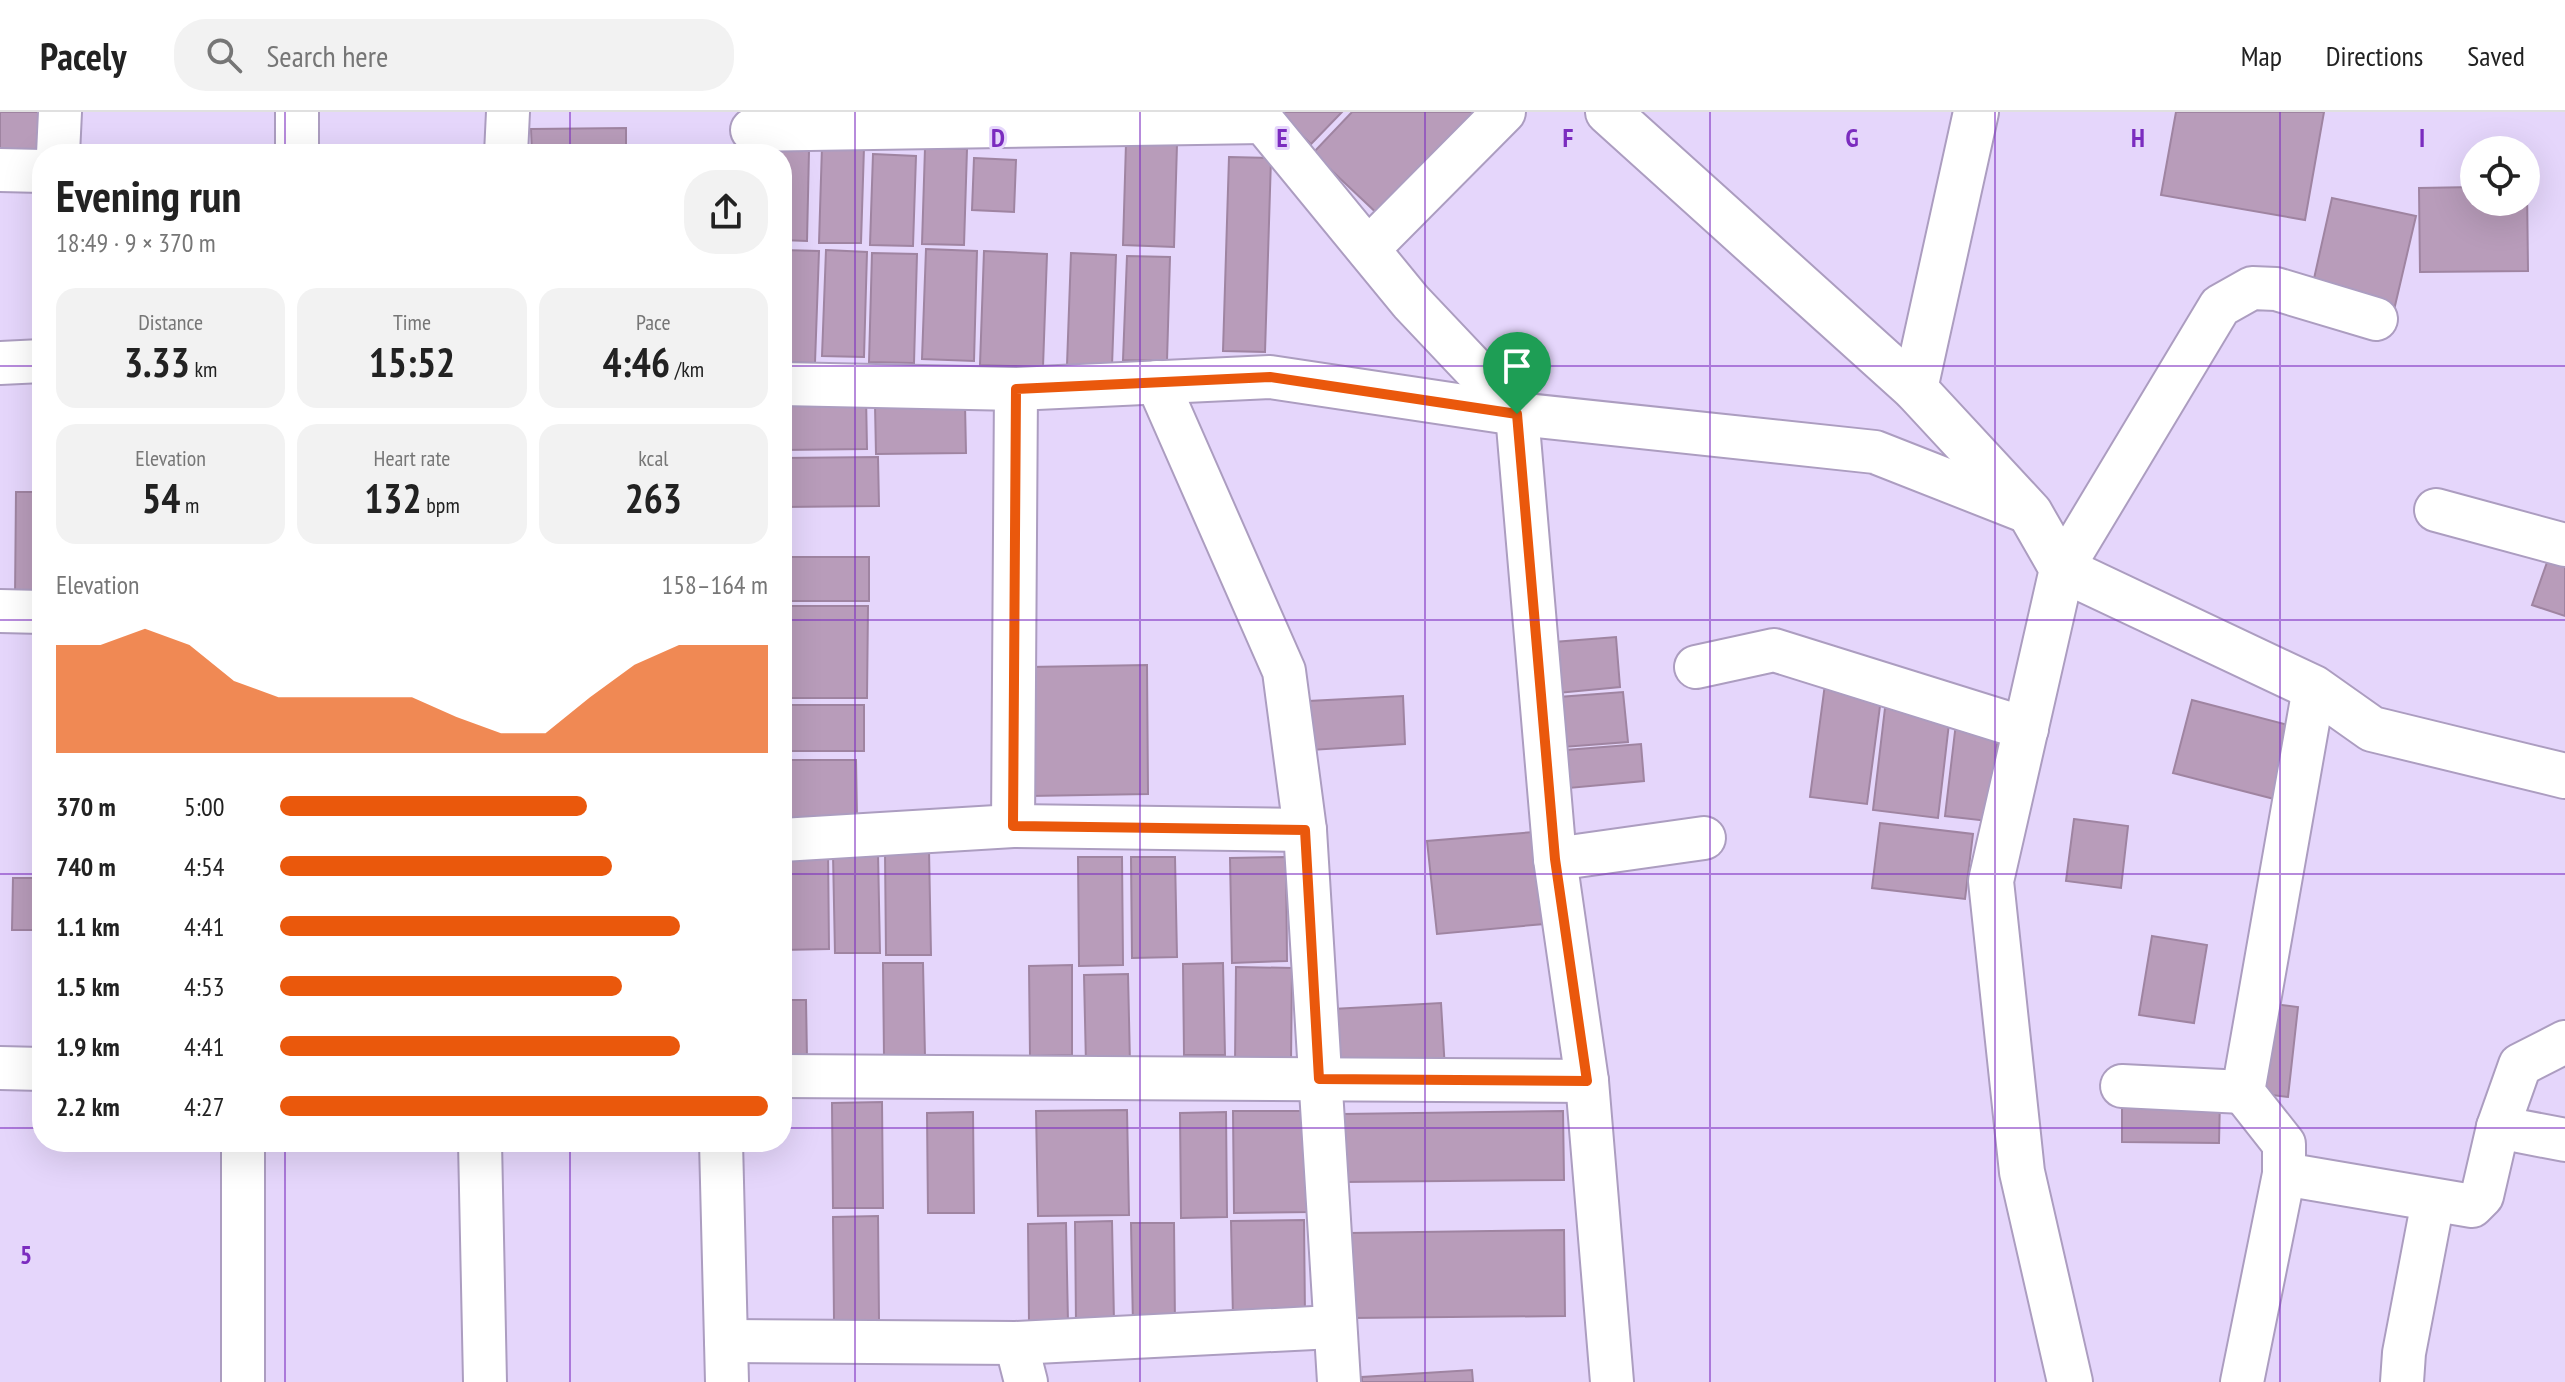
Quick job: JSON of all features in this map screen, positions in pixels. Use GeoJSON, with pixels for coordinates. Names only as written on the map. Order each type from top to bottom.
{"type":"FeatureCollection","features":[{"type":"Feature","properties":{"kind":"street"},"geometry":{"type":"LineString","coordinates":[[58,144],[60,112]]}},
{"type":"Feature","properties":{"kind":"street"},"geometry":{"type":"LineString","coordinates":[[297,112],[297,144]]}},
{"type":"Feature","properties":{"kind":"street"},"geometry":{"type":"LineString","coordinates":[[506,144],[508,112]]}},
{"type":"Feature","properties":{"kind":"street"},"geometry":{"type":"LineString","coordinates":[[1368,249],[1504,112]]}},
{"type":"Feature","properties":{"kind":"street"},"geometry":{"type":"LineString","coordinates":[[1608,112],[1915,389],[2030,513],[2062,569],[2314,688],[2372,729],[2565,776]]}},
{"type":"Feature","properties":{"kind":"street"},"geometry":{"type":"LineString","coordinates":[[1915,389],[1976,112]]}},
{"type":"Feature","properties":{"kind":"street"},"geometry":{"type":"LineString","coordinates":[[751,132],[1259,117],[1411,302],[1517,414],[1555,859],[1587,1081],[1612,1382]]}},
{"type":"Feature","properties":{"kind":"street"},"geometry":{"type":"LineString","coordinates":[[0,170],[32,171]]}},
{"type":"Feature","properties":{"kind":"street"},"geometry":{"type":"LineString","coordinates":[[2070,1382],[2022,1172],[1991,881],[2062,569],[2220,306],[2252,288],[2276,289],[2376,319]]}},
{"type":"Feature","properties":{"kind":"street"},"geometry":{"type":"LineString","coordinates":[[0,363],[32,361]]}},
{"type":"Feature","properties":{"kind":"street"},"geometry":{"type":"LineString","coordinates":[[792,384],[1016,389],[1270,377],[1517,414],[1875,452],[2030,513]]}},
{"type":"Feature","properties":{"kind":"street"},"geometry":{"type":"LineString","coordinates":[[1157,382],[1284,671],[1305,830],[1333,1327],[1339,1382]]}},
{"type":"Feature","properties":{"kind":"street"},"geometry":{"type":"LineString","coordinates":[[1013,826],[1016,389]]}},
{"type":"Feature","properties":{"kind":"street"},"geometry":{"type":"LineString","coordinates":[[2436,510],[2565,545]]}},
{"type":"Feature","properties":{"kind":"street"},"geometry":{"type":"LineString","coordinates":[[0,611],[32,612]]}},
{"type":"Feature","properties":{"kind":"street"},"geometry":{"type":"LineString","coordinates":[[1696,667],[1774,650],[2027,729]]}},
{"type":"Feature","properties":{"kind":"street"},"geometry":{"type":"LineString","coordinates":[[2242,1382],[2284,1174],[2284,1144],[2243,1092],[2314,688]]}},
{"type":"Feature","properties":{"kind":"street"},"geometry":{"type":"LineString","coordinates":[[792,839],[1013,826],[1305,830]]}},
{"type":"Feature","properties":{"kind":"street"},"geometry":{"type":"LineString","coordinates":[[1555,859],[1704,838]]}},
{"type":"Feature","properties":{"kind":"street"},"geometry":{"type":"LineString","coordinates":[[2284,1174],[2472,1206],[2478,1202],[2498,1127],[2520,1065],[2564,1036]]}},
{"type":"Feature","properties":{"kind":"street"},"geometry":{"type":"LineString","coordinates":[[0,1068],[32,1069]]}},
{"type":"Feature","properties":{"kind":"street"},"geometry":{"type":"LineString","coordinates":[[792,1076],[1587,1081]]}},
{"type":"Feature","properties":{"kind":"street"},"geometry":{"type":"LineString","coordinates":[[2122,1086],[2243,1092]]}},
{"type":"Feature","properties":{"kind":"street"},"geometry":{"type":"LineString","coordinates":[[2498,1127],[2565,1140]]}},
{"type":"Feature","properties":{"kind":"street"},"geometry":{"type":"LineString","coordinates":[[243,1152],[243,1382]]}},
{"type":"Feature","properties":{"kind":"street"},"geometry":{"type":"LineString","coordinates":[[480,1152],[485,1382]]}},
{"type":"Feature","properties":{"kind":"street"},"geometry":{"type":"LineString","coordinates":[[721,1152],[727,1382]]}},
{"type":"Feature","properties":{"kind":"street"},"geometry":{"type":"LineString","coordinates":[[2402,1382],[2404,1353],[2433,1201]]}},
{"type":"Feature","properties":{"kind":"street"},"geometry":{"type":"LineString","coordinates":[[726,1341],[1021,1362],[1333,1327]]}},
{"type":"Feature","properties":{"kind":"building"},"geometry":{"type":"Polygon","coordinates":[[[0,112],[45,112],[45,144],[32,144],[32,155],[0,158],[0,112]]]}},
{"type":"Feature","properties":{"kind":"building"},"geometry":{"type":"Polygon","coordinates":[[[1277,112],[1342,112],[1311,144],[1277,112]]]}},
{"type":"Feature","properties":{"kind":"building"},"geometry":{"type":"Polygon","coordinates":[[[1352,112],[1486,112],[1383,219],[1313,153],[1352,112]]]}},
{"type":"Feature","properties":{"kind":"building"},"geometry":{"type":"Polygon","coordinates":[[[2176,112],[2324,112],[2305,220],[2161,195],[2176,112]]]}},
{"type":"Feature","properties":{"kind":"building"},"geometry":{"type":"Polygon","coordinates":[[[626,128],[626,144],[532,144],[531,129],[626,128]]]}},
{"type":"Feature","properties":{"kind":"building"},"geometry":{"type":"Polygon","coordinates":[[[1126,143],[1177,144],[1174,247],[1123,245],[1126,143]]]}},
{"type":"Feature","properties":{"kind":"building"},"geometry":{"type":"Polygon","coordinates":[[[822,146],[864,147],[861,243],[819,243],[822,146]]]}},
{"type":"Feature","properties":{"kind":"building"},"geometry":{"type":"Polygon","coordinates":[[[925,148],[967,149],[964,245],[922,244],[925,148]]]}},
{"type":"Feature","properties":{"kind":"building"},"geometry":{"type":"Polygon","coordinates":[[[792,150],[809,151],[807,241],[792,240],[792,150]]]}},
{"type":"Feature","properties":{"kind":"building"},"geometry":{"type":"Polygon","coordinates":[[[873,154],[916,156],[913,246],[870,245],[873,154]]]}},
{"type":"Feature","properties":{"kind":"building"},"geometry":{"type":"Polygon","coordinates":[[[1229,157],[1271,158],[1265,352],[1223,351],[1229,157]]]}},
{"type":"Feature","properties":{"kind":"building"},"geometry":{"type":"Polygon","coordinates":[[[974,158],[1016,160],[1014,212],[972,210],[974,158]]]}},
{"type":"Feature","properties":{"kind":"building"},"geometry":{"type":"Polygon","coordinates":[[[2460,187],[2460,216],[2527,216],[2528,271],[2420,272],[2419,188],[2460,187]]]}},
{"type":"Feature","properties":{"kind":"building"},"geometry":{"type":"Polygon","coordinates":[[[2332,198],[2416,216],[2394,310],[2311,292],[2332,198]]]}},
{"type":"Feature","properties":{"kind":"building"},"geometry":{"type":"Polygon","coordinates":[[[926,249],[977,251],[974,361],[922,359],[926,249]]]}},
{"type":"Feature","properties":{"kind":"building"},"geometry":{"type":"Polygon","coordinates":[[[792,250],[819,251],[815,363],[792,362],[792,250]]]}},
{"type":"Feature","properties":{"kind":"building"},"geometry":{"type":"Polygon","coordinates":[[[826,250],[867,252],[864,357],[822,356],[826,250]]]}},
{"type":"Feature","properties":{"kind":"building"},"geometry":{"type":"Polygon","coordinates":[[[984,251],[1047,254],[1043,367],[980,365],[984,251]]]}},
{"type":"Feature","properties":{"kind":"building"},"geometry":{"type":"Polygon","coordinates":[[[872,253],[917,254],[914,363],[869,362],[872,253]]]}},
{"type":"Feature","properties":{"kind":"building"},"geometry":{"type":"Polygon","coordinates":[[[1071,253],[1116,255],[1112,366],[1067,365],[1071,253]]]}},
{"type":"Feature","properties":{"kind":"building"},"geometry":{"type":"Polygon","coordinates":[[[1127,256],[1170,257],[1167,361],[1123,360],[1127,256]]]}},
{"type":"Feature","properties":{"kind":"building"},"geometry":{"type":"Polygon","coordinates":[[[866,396],[867,449],[792,450],[792,397],[866,396]]]}},
{"type":"Feature","properties":{"kind":"building"},"geometry":{"type":"Polygon","coordinates":[[[965,404],[966,453],[876,454],[875,405],[965,404]]]}},
{"type":"Feature","properties":{"kind":"building"},"geometry":{"type":"Polygon","coordinates":[[[878,457],[879,506],[792,507],[792,458],[878,457]]]}},
{"type":"Feature","properties":{"kind":"building"},"geometry":{"type":"Polygon","coordinates":[[[16,492],[32,492],[32,598],[15,598],[16,492]]]}},
{"type":"Feature","properties":{"kind":"building"},"geometry":{"type":"Polygon","coordinates":[[[2551,551],[2565,555],[2565,616],[2532,605],[2551,551]]]}},
{"type":"Feature","properties":{"kind":"building"},"geometry":{"type":"Polygon","coordinates":[[[792,557],[869,557],[869,601],[792,601],[792,557]]]}},
{"type":"Feature","properties":{"kind":"building"},"geometry":{"type":"Polygon","coordinates":[[[792,606],[868,606],[867,698],[792,698],[792,606]]]}},
{"type":"Feature","properties":{"kind":"building"},"geometry":{"type":"Polygon","coordinates":[[[1616,637],[1620,687],[1558,693],[1554,642],[1616,637]]]}},
{"type":"Feature","properties":{"kind":"building"},"geometry":{"type":"Polygon","coordinates":[[[1147,665],[1148,794],[1029,796],[1028,667],[1147,665]]]}},
{"type":"Feature","properties":{"kind":"building"},"geometry":{"type":"Polygon","coordinates":[[[1825,684],[1882,691],[1867,804],[1810,797],[1825,684]]]}},
{"type":"Feature","properties":{"kind":"building"},"geometry":{"type":"Polygon","coordinates":[[[1623,692],[1628,742],[1563,747],[1559,697],[1623,692]]]}},
{"type":"Feature","properties":{"kind":"building"},"geometry":{"type":"Polygon","coordinates":[[[1403,696],[1405,744],[1311,750],[1309,701],[1403,696]]]}},
{"type":"Feature","properties":{"kind":"building"},"geometry":{"type":"Polygon","coordinates":[[[2192,700],[2296,727],[2278,800],[2173,773],[2192,700]]]}},
{"type":"Feature","properties":{"kind":"building"},"geometry":{"type":"Polygon","coordinates":[[[792,705],[864,705],[864,751],[792,751],[792,705]]]}},
{"type":"Feature","properties":{"kind":"building"},"geometry":{"type":"Polygon","coordinates":[[[1885,708],[1950,715],[1938,818],[1873,810],[1885,708]]]}},
{"type":"Feature","properties":{"kind":"building"},"geometry":{"type":"Polygon","coordinates":[[[1956,723],[1999,728],[1988,821],[1945,816],[1956,723]]]}},
{"type":"Feature","properties":{"kind":"building"},"geometry":{"type":"Polygon","coordinates":[[[1641,744],[1644,781],[1569,788],[1566,750],[1641,744]]]}},
{"type":"Feature","properties":{"kind":"building"},"geometry":{"type":"Polygon","coordinates":[[[792,760],[856,760],[857,819],[792,820],[792,760]]]}},
{"type":"Feature","properties":{"kind":"building"},"geometry":{"type":"Polygon","coordinates":[[[2074,819],[2128,826],[2121,888],[2066,881],[2074,819]]]}},
{"type":"Feature","properties":{"kind":"building"},"geometry":{"type":"Polygon","coordinates":[[[1880,823],[1973,834],[1965,899],[1872,888],[1880,823]]]}},
{"type":"Feature","properties":{"kind":"building"},"geometry":{"type":"Polygon","coordinates":[[[1534,832],[1544,924],[1437,934],[1427,841],[1534,832]]]}},
{"type":"Feature","properties":{"kind":"building"},"geometry":{"type":"Polygon","coordinates":[[[828,850],[829,949],[792,950],[792,851],[828,850]]]}},
{"type":"Feature","properties":{"kind":"building"},"geometry":{"type":"Polygon","coordinates":[[[929,850],[931,955],[886,955],[885,851],[929,850]]]}},
{"type":"Feature","properties":{"kind":"building"},"geometry":{"type":"Polygon","coordinates":[[[878,853],[880,953],[835,953],[833,854],[878,853]]]}},
{"type":"Feature","properties":{"kind":"building"},"geometry":{"type":"Polygon","coordinates":[[[1078,857],[1122,857],[1123,965],[1079,966],[1078,857]]]}},
{"type":"Feature","properties":{"kind":"building"},"geometry":{"type":"Polygon","coordinates":[[[1131,857],[1175,857],[1177,957],[1132,958],[1131,857]]]}},
{"type":"Feature","properties":{"kind":"building"},"geometry":{"type":"Polygon","coordinates":[[[1286,857],[1287,961],[1232,963],[1230,858],[1286,857]]]}},
{"type":"Feature","properties":{"kind":"building"},"geometry":{"type":"Polygon","coordinates":[[[13,878],[32,878],[32,930],[12,930],[13,878]]]}},
{"type":"Feature","properties":{"kind":"building"},"geometry":{"type":"Polygon","coordinates":[[[2152,936],[2207,945],[2194,1023],[2139,1015],[2152,936]]]}},
{"type":"Feature","properties":{"kind":"building"},"geometry":{"type":"Polygon","coordinates":[[[883,963],[923,963],[925,1057],[884,1058],[883,963]]]}},
{"type":"Feature","properties":{"kind":"building"},"geometry":{"type":"Polygon","coordinates":[[[1223,963],[1225,1055],[1184,1055],[1183,964],[1223,963]]]}},
{"type":"Feature","properties":{"kind":"building"},"geometry":{"type":"Polygon","coordinates":[[[1072,965],[1072,1055],[1030,1056],[1029,966],[1072,965]]]}},
{"type":"Feature","properties":{"kind":"building"},"geometry":{"type":"Polygon","coordinates":[[[1236,967],[1292,968],[1291,1063],[1235,1063],[1236,967]]]}},
{"type":"Feature","properties":{"kind":"building"},"geometry":{"type":"Polygon","coordinates":[[[1128,974],[1130,1064],[1086,1065],[1084,975],[1128,974]]]}},
{"type":"Feature","properties":{"kind":"building"},"geometry":{"type":"Polygon","coordinates":[[[792,1000],[806,1000],[807,1059],[792,1059],[792,1000]]]}},
{"type":"Feature","properties":{"kind":"building"},"geometry":{"type":"Polygon","coordinates":[[[1441,1003],[1445,1070],[1337,1076],[1333,1009],[1441,1003]]]}},
{"type":"Feature","properties":{"kind":"building"},"geometry":{"type":"Polygon","coordinates":[[[2265,1003],[2298,1007],[2288,1097],[2255,1093],[2265,1003]]]}},
{"type":"Feature","properties":{"kind":"building"},"geometry":{"type":"Polygon","coordinates":[[[2122,1097],[2220,1099],[2219,1143],[2122,1142],[2122,1097]]]}},
{"type":"Feature","properties":{"kind":"building"},"geometry":{"type":"Polygon","coordinates":[[[882,1102],[883,1208],[833,1208],[832,1103],[882,1102]]]}},
{"type":"Feature","properties":{"kind":"building"},"geometry":{"type":"Polygon","coordinates":[[[1127,1110],[1129,1215],[1038,1216],[1036,1111],[1127,1110]]]}},
{"type":"Feature","properties":{"kind":"building"},"geometry":{"type":"Polygon","coordinates":[[[1233,1111],[1311,1111],[1312,1212],[1234,1213],[1233,1111]]]}},
{"type":"Feature","properties":{"kind":"building"},"geometry":{"type":"Polygon","coordinates":[[[1563,1111],[1564,1180],[1344,1182],[1343,1114],[1563,1111]]]}},
{"type":"Feature","properties":{"kind":"building"},"geometry":{"type":"Polygon","coordinates":[[[973,1112],[974,1213],[928,1213],[927,1113],[973,1112]]]}},
{"type":"Feature","properties":{"kind":"building"},"geometry":{"type":"Polygon","coordinates":[[[1226,1112],[1227,1217],[1181,1218],[1180,1113],[1226,1112]]]}},
{"type":"Feature","properties":{"kind":"building"},"geometry":{"type":"Polygon","coordinates":[[[878,1216],[879,1320],[834,1321],[833,1217],[878,1216]]]}},
{"type":"Feature","properties":{"kind":"building"},"geometry":{"type":"Polygon","coordinates":[[[1304,1220],[1305,1318],[1233,1318],[1231,1221],[1304,1220]]]}},
{"type":"Feature","properties":{"kind":"building"},"geometry":{"type":"Polygon","coordinates":[[[1112,1221],[1114,1322],[1076,1323],[1075,1222],[1112,1221]]]}},
{"type":"Feature","properties":{"kind":"building"},"geometry":{"type":"Polygon","coordinates":[[[1066,1223],[1068,1323],[1029,1323],[1028,1224],[1066,1223]]]}},
{"type":"Feature","properties":{"kind":"building"},"geometry":{"type":"Polygon","coordinates":[[[1131,1223],[1174,1223],[1175,1326],[1133,1327],[1131,1223]]]}},
{"type":"Feature","properties":{"kind":"building"},"geometry":{"type":"Polygon","coordinates":[[[1564,1230],[1565,1316],[1351,1318],[1350,1233],[1564,1230]]]}},
{"type":"Feature","properties":{"kind":"building"},"geometry":{"type":"Polygon","coordinates":[[[1472,1370],[1473,1382],[1362,1382],[1362,1377],[1472,1370]]]}},
{"type":"Feature","properties":{"kind":"route"},"geometry":{"type":"LineString","coordinates":[[1270,377],[1517,414],[1555,859],[1587,1081],[1319,1079],[1305,830],[1013,826],[1016,389],[1270,377]]}}]}
